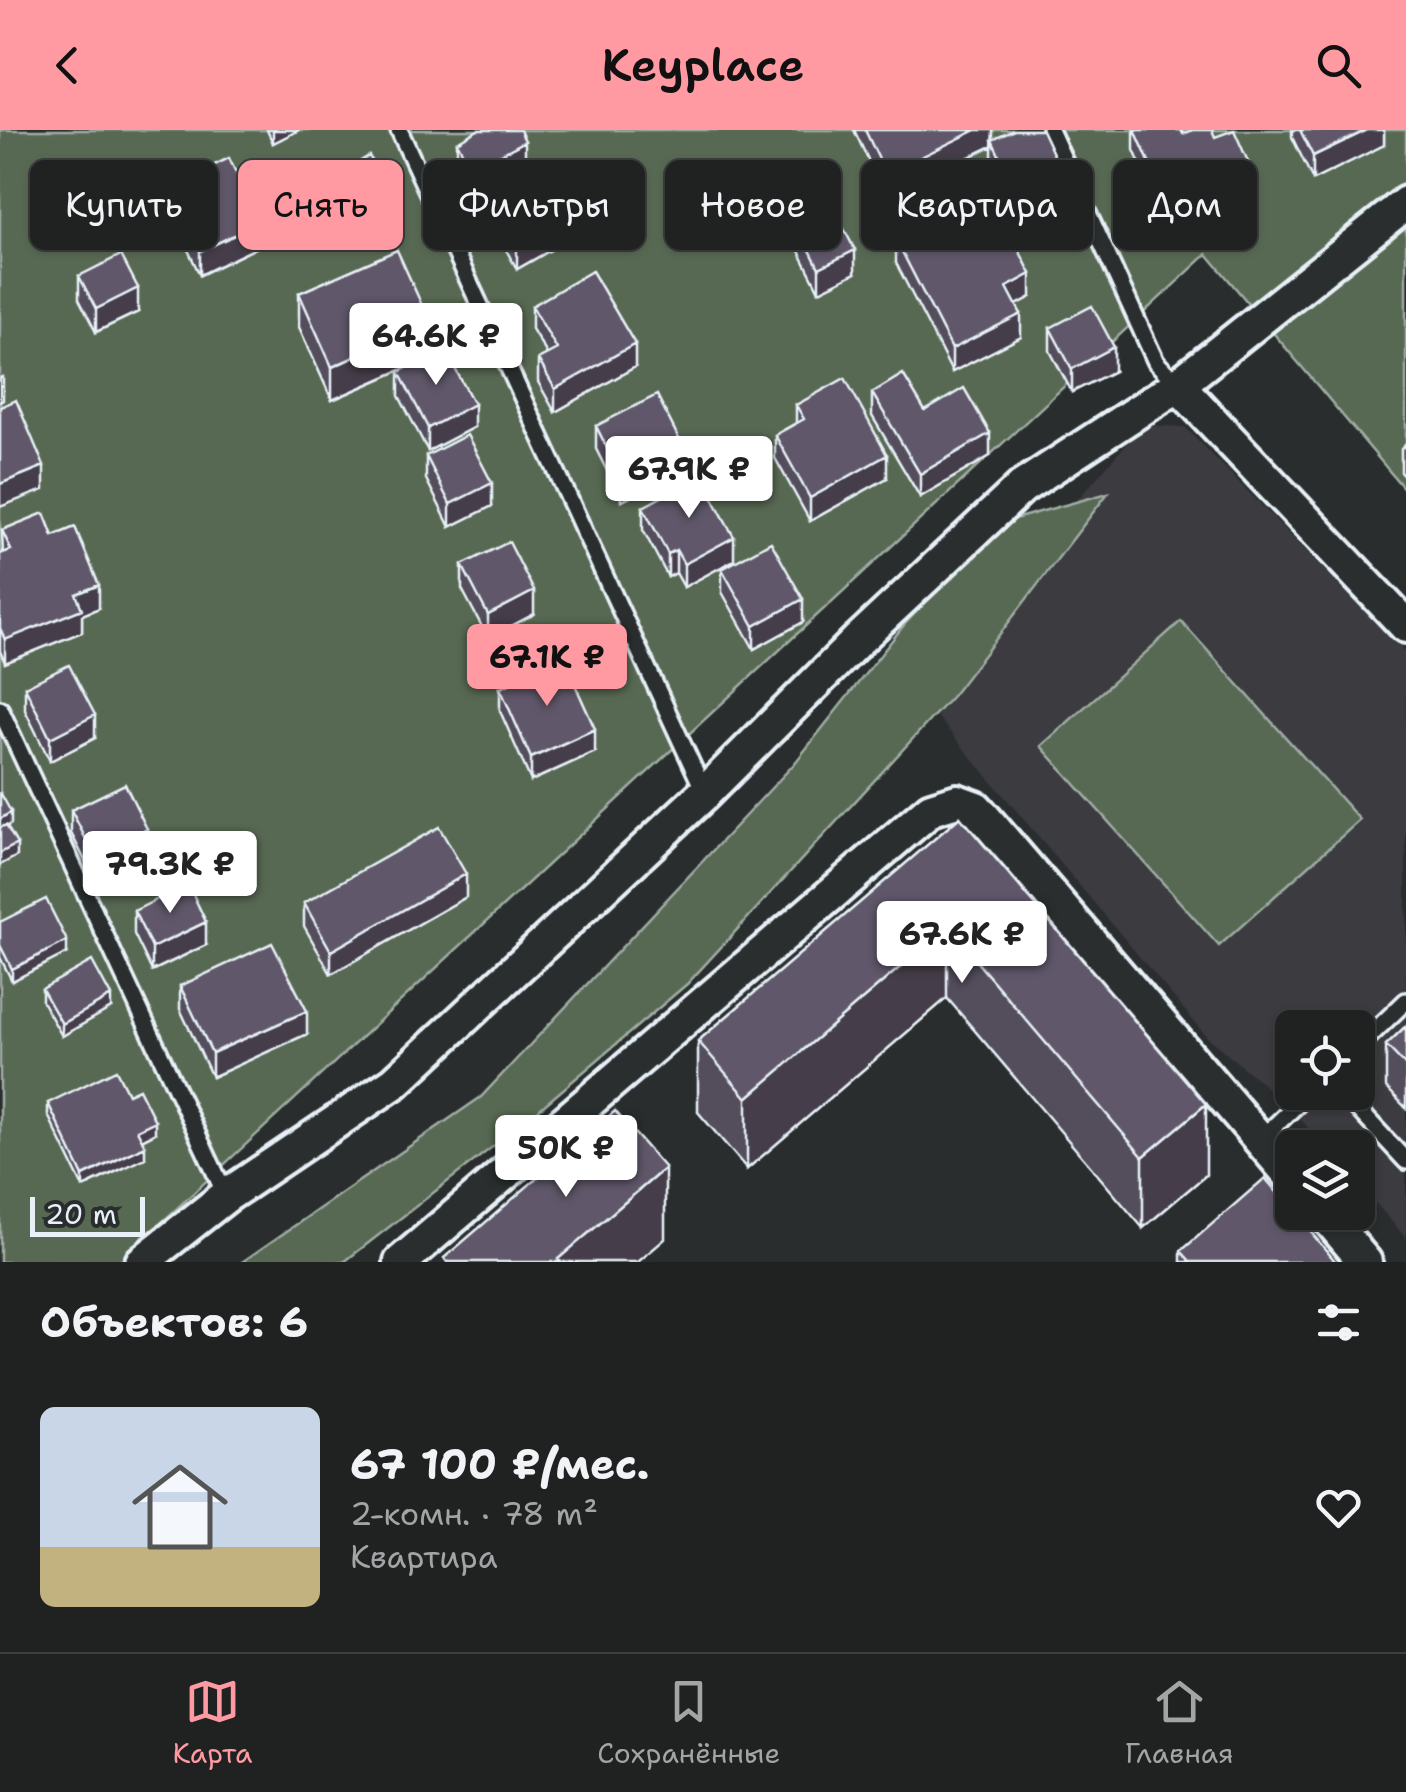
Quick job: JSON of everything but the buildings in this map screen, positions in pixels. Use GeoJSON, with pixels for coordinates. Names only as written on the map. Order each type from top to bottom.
{"type":"FeatureCollection","features":[{"type":"Feature","properties":{"kind":"street"},"geometry":{"type":"LineString","coordinates":[[142,1262],[226,1196],[396,1082],[705,793],[857,641],[1022,487],[1178,384],[1406,203]]}},
{"type":"Feature","properties":{"kind":"street"},"geometry":{"type":"LineString","coordinates":[[1178,384],[1406,626]]}},
{"type":"Feature","properties":{"kind":"street"},"geometry":{"type":"LineString","coordinates":[[401,1262],[931,809],[944,802],[957,801],[976,808],[1275,1157]]}},
{"type":"Feature","properties":{"kind":"street"},"geometry":{"type":"LineString","coordinates":[[1338,1230],[1365,1262]]}},
{"type":"Feature","properties":{"kind":"lane"},"geometry":{"type":"LineString","coordinates":[[398,130],[705,793]]}},
{"type":"Feature","properties":{"kind":"lane"},"geometry":{"type":"LineString","coordinates":[[1050,130],[1156,362],[1178,384]]}},
{"type":"Feature","properties":{"kind":"lane"},"geometry":{"type":"LineString","coordinates":[[0,709],[226,1196]]}},
{"type":"Feature","properties":{"kind":"lane"},"geometry":{"type":"LineString","coordinates":[[1375,1032],[1406,1002]]}},
{"type":"Feature","properties":{"kind":"lane"},"geometry":{"type":"LineString","coordinates":[[1261,1140],[1292,1110]]}},
{"type":"Feature","properties":{"kind":"lane"},"geometry":{"type":"LineString","coordinates":[[1359,1110],[1406,1161]]}},
{"type":"Feature","properties":{"kind":"shaded area"},"geometry":{"type":"Polygon","coordinates":[[[1143,425],[1185,427],[1406,653],[1406,1238],[1375,1202],[1375,1130],[1310,1130],[1291,1110],[1375,1110],[1375,1010],[1275,1010],[1275,1094],[1207,1037],[912,687],[1143,425]]]}},
{"type":"Feature","properties":{"kind":"green space"},"geometry":{"type":"Polygon","coordinates":[[[0,130],[1406,130],[1406,491],[1207,254],[119,1262],[0,1262],[0,130]]]}},
{"type":"Feature","properties":{"kind":"green space"},"geometry":{"type":"Polygon","coordinates":[[[1108,493],[953,695],[687,984],[522,1124],[344,1262],[242,1262],[481,1097],[794,764],[904,625],[1000,523],[1108,493]]]}},
{"type":"Feature","properties":{"kind":"green space"},"geometry":{"type":"Polygon","coordinates":[[[1181,621],[1360,820],[1219,946],[1041,746],[1181,621]]]}}]}
